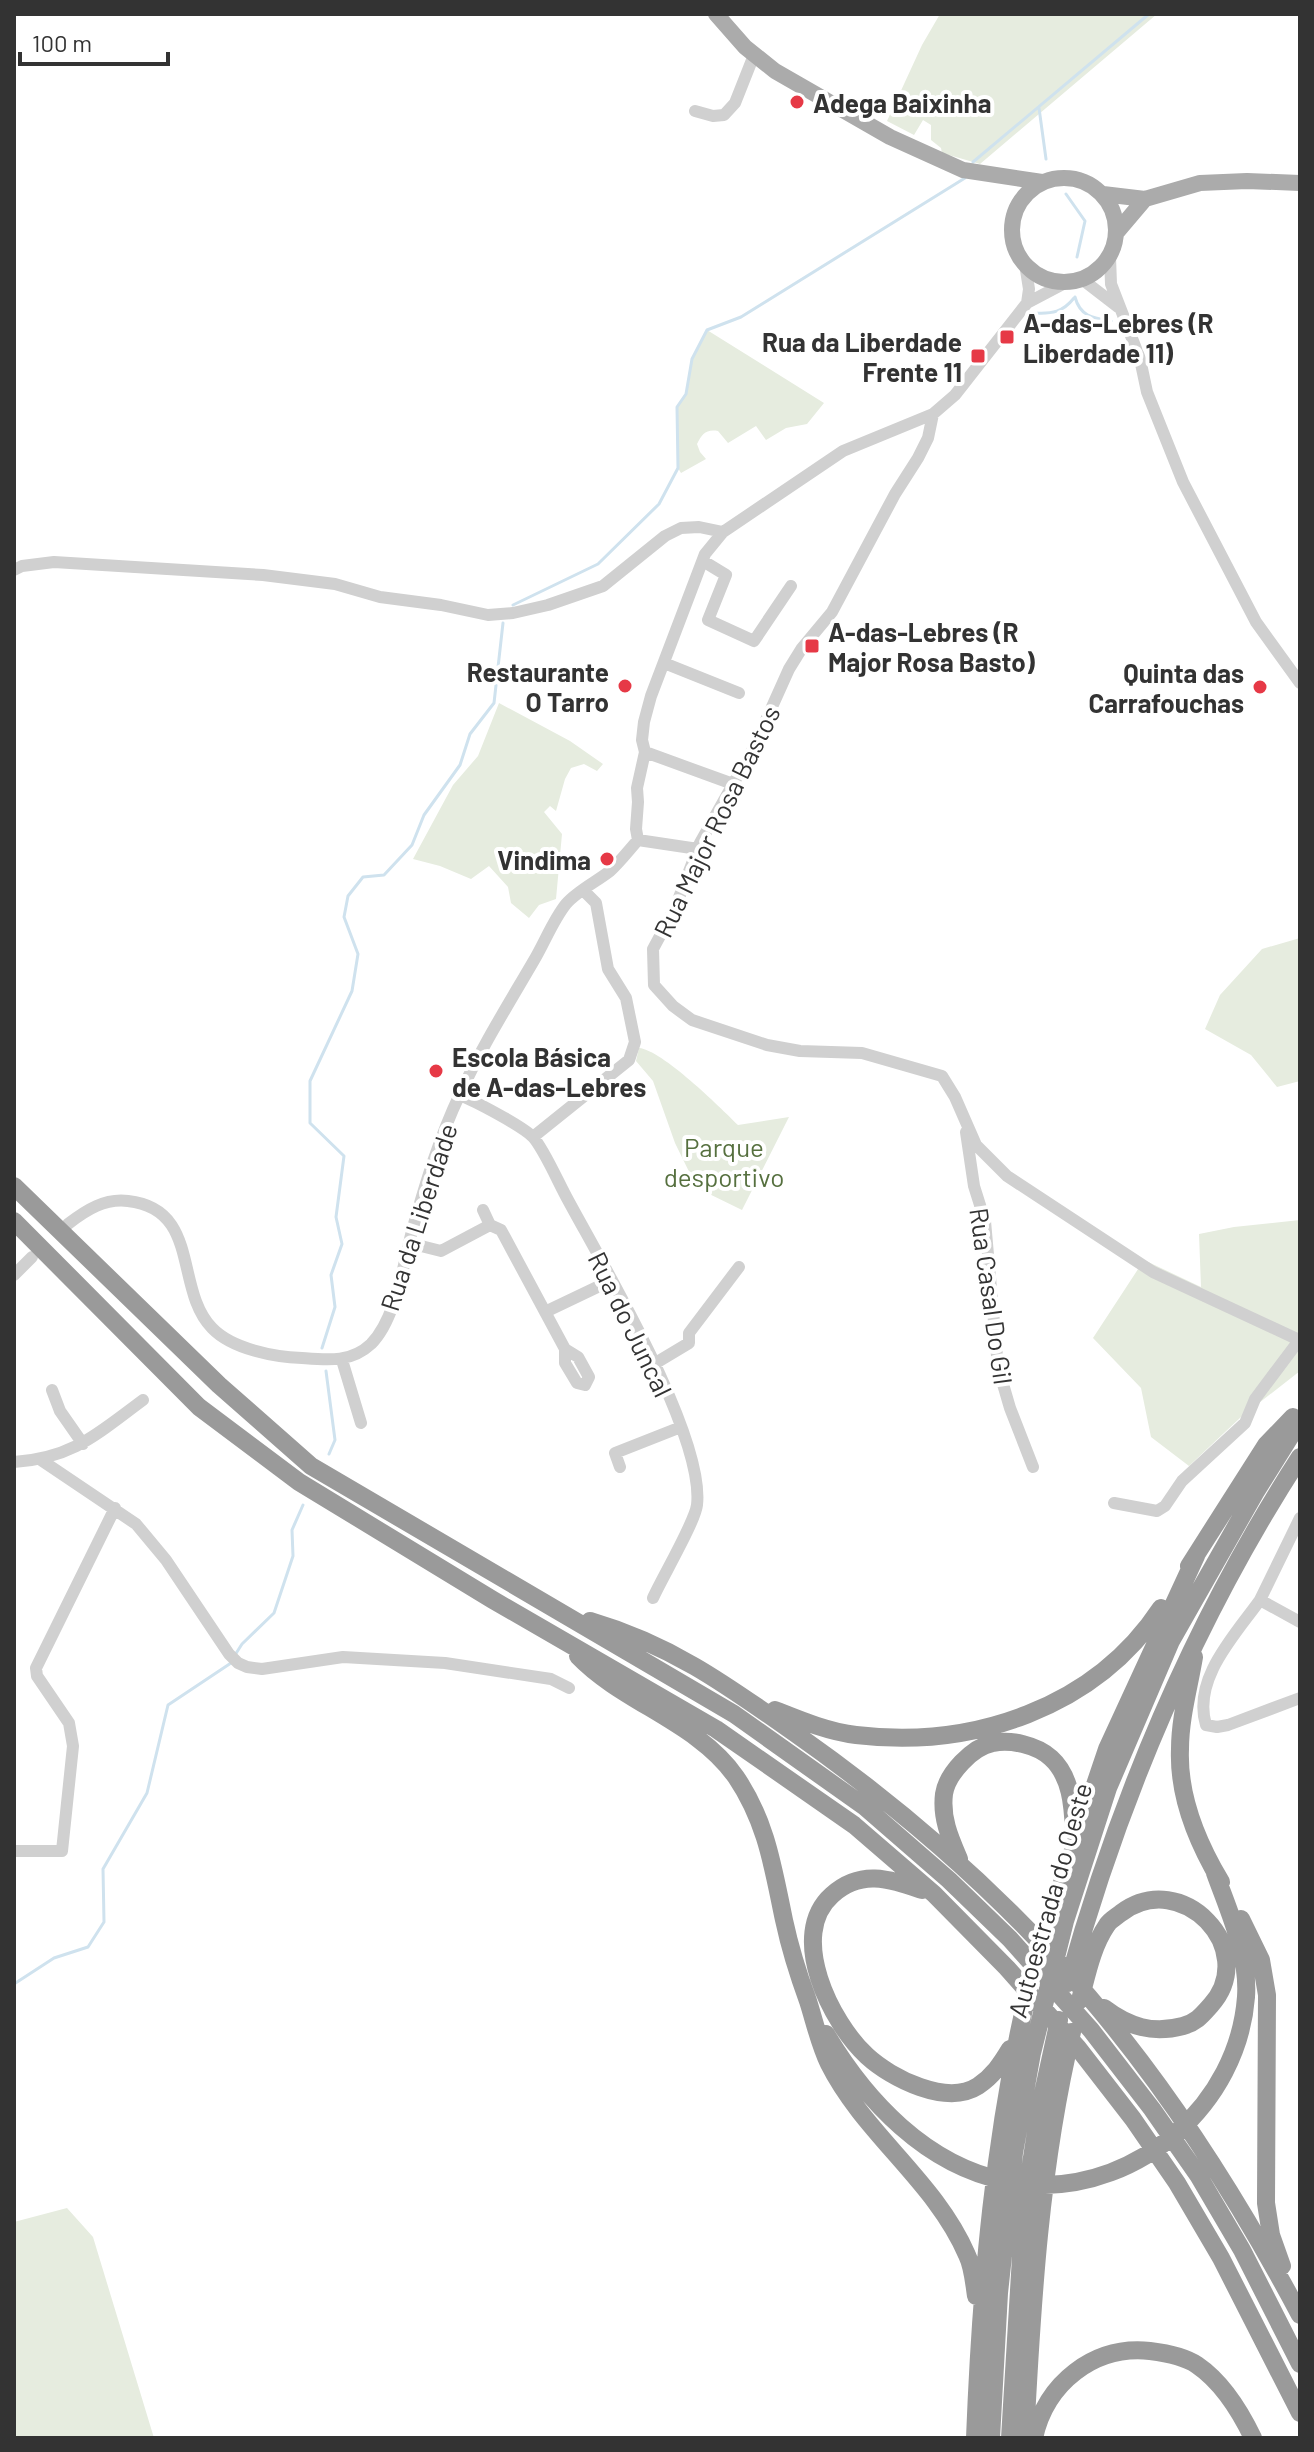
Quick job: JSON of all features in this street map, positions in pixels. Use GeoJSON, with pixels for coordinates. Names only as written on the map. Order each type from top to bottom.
{"type":"FeatureCollection","features":[{"type":"Feature","properties":{"kind":"highway"},"geometry":{"type":"LineString","coordinates":[[14,1186],[219,1385],[311,1466],[734,1714],[853,1799],[949,1880],[1010,1939],[1091,2030],[1152,2109],[1198,2175],[1242,2250],[1300,2364]]}},
{"type":"Feature","properties":{"kind":"highway"},"geometry":{"type":"LineString","coordinates":[[14,1221],[199,1407],[299,1482],[716,1729],[854,1825],[934,1894],[1007,1968],[1078,2048],[1133,2119],[1177,2183],[1221,2258],[1300,2413]]}},
{"type":"Feature","properties":{"kind":"highway"},"geometry":{"type":"LineString","coordinates":[[746,1698],[799,1720],[854,1735],[936,1736],[1008,1723],[1085,1686],[1149,1627],[1266,1445],[1300,1409]]}},
{"type":"Feature","properties":{"kind":"highway","name":"Autoestrada do Oeste"},"geometry":{"type":"LineString","coordinates":[[991,2438],[999,2293],[1016,2206],[1032,2053],[1058,1914],[1171,1641],[1300,1421]]}},
{"type":"Feature","properties":{"kind":"highway","name":"Autoestrada do Oeste"},"geometry":{"type":"LineString","coordinates":[[1023,2154],[1054,2078],[1128,1796],[1161,1713],[1199,1633],[1300,1457]]}},
{"type":"Feature","properties":{"kind":"highway"},"geometry":{"type":"LineString","coordinates":[[934,1894],[891,1879],[870,1877],[847,1883],[829,1897],[814,1920],[812,1951],[822,1988],[842,2024],[867,2056],[905,2082],[954,2094],[977,2087],[998,2068],[1017,2036],[1058,1914],[1074,1843],[1107,1749],[1196,1556]]}},
{"type":"Feature","properties":{"kind":"highway"},"geometry":{"type":"LineString","coordinates":[[561,1612],[626,1632],[693,1663],[878,1793],[961,1865],[1090,1997],[1199,2144],[1300,2314]]}},
{"type":"Feature","properties":{"kind":"highway"},"geometry":{"type":"LineString","coordinates":[[1199,1633],[1179,1749],[1182,1789],[1194,1830],[1261,1960],[1268,2022],[1266,2203],[1271,2235],[1300,2314]]}},
{"type":"Feature","properties":{"kind":"highway"},"geometry":{"type":"LineString","coordinates":[[562,1639],[595,1674],[672,1719],[734,1774],[751,1801],[776,1873],[795,1968],[817,2040],[852,2101],[937,2206],[969,2258],[980,2327],[975,2438]]}},
{"type":"Feature","properties":{"kind":"highway"},"geometry":{"type":"LineString","coordinates":[[961,1865],[946,1830],[944,1792],[957,1768],[990,1743],[1018,1743],[1051,1758],[1069,1787],[1074,1843]]}},
{"type":"Feature","properties":{"kind":"highway"},"geometry":{"type":"LineString","coordinates":[[808,2003],[839,2055],[884,2111],[917,2140],[953,2164],[1008,2182],[1057,2186],[1093,2179],[1125,2167],[1162,2145],[1206,2104],[1229,2064],[1246,1995],[1240,1943],[1215,1873]]}},
{"type":"Feature","properties":{"kind":"highway"},"geometry":{"type":"LineString","coordinates":[[1087,1944],[1132,1904],[1153,1899],[1170,1900],[1187,1905],[1207,1918],[1224,1946],[1226,1974],[1219,1996],[1195,2023],[1165,2031],[1142,2029],[1124,2021],[1090,1997]]}},
{"type":"Feature","properties":{"kind":"highway"},"geometry":{"type":"LineString","coordinates":[[980,2327],[1016,2206],[1023,2154],[1017,2036]]}},
{"type":"Feature","properties":{"kind":"highway"},"geometry":{"type":"LineString","coordinates":[[1016,2206],[1025,2438]]}},
{"type":"Feature","properties":{"kind":"highway","name":"Autoestrada do Oeste"},"geometry":{"type":"LineString","coordinates":[[1010,2438],[1016,2206]]}},
{"type":"Feature","properties":{"kind":"highway"},"geometry":{"type":"LineString","coordinates":[[1034,2438],[1038,2418],[1053,2394],[1073,2372],[1101,2357],[1132,2349],[1166,2353],[1196,2364],[1221,2387],[1253,2438]]}},
{"type":"Feature","properties":{"kind":"main road"},"geometry":{"type":"LineString","coordinates":[[716,14],[727,21],[754,55],[837,108],[890,137],[939,161],[984,174],[1042,182]]}},
{"type":"Feature","properties":{"kind":"main road"},"geometry":{"type":"LineString","coordinates":[[984,174],[1007,192],[1013,240],[1025,264],[1047,280],[1065,283],[1083,280],[1098,271],[1110,257],[1117,232],[1145,199]]}},
{"type":"Feature","properties":{"kind":"main road"},"geometry":{"type":"LineString","coordinates":[[1012,222],[1018,205],[1028,192],[1042,182],[1058,177],[1074,178],[1090,184],[1103,194],[1112,208],[1117,232]]}},
{"type":"Feature","properties":{"kind":"main road"},"geometry":{"type":"LineString","coordinates":[[1103,194],[1145,199],[1200,183],[1300,183]]}},
{"type":"Feature","properties":{"kind":"street"},"geometry":{"type":"LineString","coordinates":[[695,111],[713,116],[724,115],[735,103],[754,55]]}},
{"type":"Feature","properties":{"kind":"street"},"geometry":{"type":"LineString","coordinates":[[1110,257],[1111,284],[1140,359],[1147,392],[1183,482],[1256,622],[1300,683]]}},
{"type":"Feature","properties":{"kind":"street"},"geometry":{"type":"LineString","coordinates":[[1025,264],[1029,289],[1027,303]]}},
{"type":"Feature","properties":{"kind":"street"},"geometry":{"type":"LineString","coordinates":[[1083,280],[1120,309]]}},
{"type":"Feature","properties":{"kind":"street"},"geometry":{"type":"LineString","coordinates":[[698,849],[638,840],[636,829],[637,788],[645,752],[642,740],[644,722],[703,561],[723,532],[843,451],[933,414],[955,395],[1027,303],[1065,283]]}},
{"type":"Feature","properties":{"kind":"street","name":"Rua Major Rosa Bastos"},"geometry":{"type":"LineString","coordinates":[[933,414],[928,438],[918,458],[895,494],[832,612],[789,669],[754,747],[698,849],[675,908],[653,949],[654,985],[673,1006],[692,1020],[767,1045],[800,1051],[862,1053],[942,1076],[976,1145],[1007,1176],[1153,1272],[1299,1339]]}},
{"type":"Feature","properties":{"kind":"street"},"geometry":{"type":"LineString","coordinates":[[14,570],[54,562],[263,575],[335,584],[380,597],[488,615],[548,605],[603,586],[665,536],[681,528],[699,527],[723,532]]}},
{"type":"Feature","properties":{"kind":"street"},"geometry":{"type":"LineString","coordinates":[[703,561],[726,575],[708,620],[754,641],[791,586]]}},
{"type":"Feature","properties":{"kind":"street"},"geometry":{"type":"LineString","coordinates":[[664,663],[739,693]]}},
{"type":"Feature","properties":{"kind":"street"},"geometry":{"type":"LineString","coordinates":[[645,752],[733,784]]}},
{"type":"Feature","properties":{"kind":"street","name":"Rua da Liberdade"},"geometry":{"type":"LineString","coordinates":[[342,1360],[371,1343],[391,1309],[409,1243],[459,1095],[567,903],[612,869],[638,840]]}},
{"type":"Feature","properties":{"kind":"street"},"geometry":{"type":"LineString","coordinates":[[533,1137],[629,1060],[635,1042],[626,998],[608,969],[596,903],[584,891]]}},
{"type":"Feature","properties":{"kind":"street","name":"Rua do Juncal"},"geometry":{"type":"LineString","coordinates":[[459,1095],[533,1137],[612,1280],[681,1427],[696,1476],[697,1507],[653,1598]]}},
{"type":"Feature","properties":{"kind":"street","name":"Rua Casal Do Gil"},"geometry":{"type":"LineString","coordinates":[[965,1120],[970,1165],[985,1221],[998,1367],[1033,1467]]}},
{"type":"Feature","properties":{"kind":"street"},"geometry":{"type":"LineString","coordinates":[[68,1224],[94,1206],[119,1200],[144,1202],[164,1215],[178,1235],[199,1306],[211,1327],[224,1337],[256,1350],[295,1358],[342,1360],[361,1423]]}},
{"type":"Feature","properties":{"kind":"street"},"geometry":{"type":"LineString","coordinates":[[483,1210],[490,1225],[501,1230],[565,1349]]}},
{"type":"Feature","properties":{"kind":"street"},"geometry":{"type":"LineString","coordinates":[[409,1243],[441,1251],[490,1225]]}},
{"type":"Feature","properties":{"kind":"street"},"geometry":{"type":"LineString","coordinates":[[14,1275],[32,1257]]}},
{"type":"Feature","properties":{"kind":"street"},"geometry":{"type":"LineString","coordinates":[[654,1364],[689,1343],[689,1333],[739,1267]]}},
{"type":"Feature","properties":{"kind":"street"},"geometry":{"type":"LineString","coordinates":[[545,1312],[612,1280]]}},
{"type":"Feature","properties":{"kind":"street"},"geometry":{"type":"LineString","coordinates":[[1114,1503],[1157,1511],[1165,1506],[1182,1481],[1245,1423],[1255,1399],[1299,1339]]}},
{"type":"Feature","properties":{"kind":"street"},"geometry":{"type":"LineString","coordinates":[[52,1390],[60,1411],[83,1444]]}},
{"type":"Feature","properties":{"kind":"street"},"geometry":{"type":"LineString","coordinates":[[14,1462],[41,1460],[83,1444],[143,1400]]}},
{"type":"Feature","properties":{"kind":"street"},"geometry":{"type":"LineString","coordinates":[[620,1467],[613,1448],[681,1427]]}},
{"type":"Feature","properties":{"kind":"street"},"geometry":{"type":"LineString","coordinates":[[41,1460],[136,1524],[233,1658],[262,1669],[343,1657],[445,1663],[551,1679],[569,1688]]}},
{"type":"Feature","properties":{"kind":"street"},"geometry":{"type":"LineString","coordinates":[[14,1851],[62,1851],[73,1746],[69,1723],[37,1676],[36,1668],[115,1508]]}},
{"type":"Feature","properties":{"kind":"street"},"geometry":{"type":"LineString","coordinates":[[1300,1518],[1260,1600],[1219,1658],[1205,1687],[1203,1714],[1206,1725],[1217,1727],[1300,1698]]}},
{"type":"Feature","properties":{"kind":"street"},"geometry":{"type":"LineString","coordinates":[[1260,1600],[1300,1622]]}},
{"type":"Feature","properties":{"kind":"green space"},"geometry":{"type":"Polygon","coordinates":[[[940,14],[1157,14],[980,164],[942,153],[941,148],[931,140],[931,125],[923,120],[914,135],[887,121],[940,14]]]}},
{"type":"Feature","properties":{"kind":"green space"},"geometry":{"type":"Polygon","coordinates":[[[707,330],[824,403],[807,424],[786,428],[766,440],[756,426],[728,443],[718,431],[707,432],[697,444],[706,459],[681,473],[678,468],[677,407],[686,394],[692,359],[707,330]]]}},
{"type":"Feature","properties":{"kind":"green space"},"geometry":{"type":"Polygon","coordinates":[[[499,703],[570,741],[603,764],[597,771],[584,764],[571,768],[556,811],[550,806],[544,812],[562,834],[556,899],[539,905],[529,918],[511,903],[508,887],[489,866],[471,879],[413,859],[453,785],[478,756],[499,703]]]}},
{"type":"Feature","properties":{"kind":"green space"},"geometry":{"type":"Polygon","coordinates":[[[1300,938],[1300,1081],[1277,1087],[1251,1055],[1205,1029],[1220,995],[1262,949],[1300,938]]]}},
{"type":"Feature","properties":{"kind":"green space","name":"Parque desportivo"},"geometry":{"type":"Polygon","coordinates":[[[639,1048],[676,1068],[738,1125],[789,1117],[742,1210],[697,1188],[675,1143],[653,1081],[636,1061],[639,1048]]]}},
{"type":"Feature","properties":{"kind":"green space"},"geometry":{"type":"Polygon","coordinates":[[[1300,1220],[1300,1371],[1241,1417],[1189,1466],[1151,1437],[1141,1388],[1093,1338],[1144,1260],[1201,1287],[1199,1234],[1300,1220]]]}},
{"type":"Feature","properties":{"kind":"green space"},"geometry":{"type":"Polygon","coordinates":[[[67,2208],[93,2237],[154,2438],[14,2438],[14,2222],[67,2208]]]}},
{"type":"Feature","properties":{"kind":"waterway"},"geometry":{"type":"LineString","coordinates":[[973,162],[1149,14]]}},
{"type":"Feature","properties":{"kind":"waterway"},"geometry":{"type":"LineString","coordinates":[[1039,108],[1046,159]]}},
{"type":"Feature","properties":{"kind":"waterway"},"geometry":{"type":"LineString","coordinates":[[513,605],[598,564],[659,504],[678,468],[677,407],[686,394],[692,359],[707,330],[741,317],[965,178]]}},
{"type":"Feature","properties":{"kind":"waterway"},"geometry":{"type":"LineString","coordinates":[[1066,194],[1085,221],[1077,257]]}},
{"type":"Feature","properties":{"kind":"waterway"},"geometry":{"type":"LineString","coordinates":[[1075,297],[1088,315],[1111,321]]}},
{"type":"Feature","properties":{"kind":"waterway"},"geometry":{"type":"LineString","coordinates":[[1035,313],[1057,311],[1074,298]]}},
{"type":"Feature","properties":{"kind":"waterway"},"geometry":{"type":"LineString","coordinates":[[322,1348],[335,1307],[331,1275],[342,1244],[336,1217],[344,1156],[310,1123],[310,1081],[352,991],[358,954],[344,917],[348,896],[363,877],[384,875],[412,845],[424,815],[460,765],[470,734],[494,703],[503,623]]}},
{"type":"Feature","properties":{"kind":"waterway"},"geometry":{"type":"LineString","coordinates":[[326,1371],[335,1440],[329,1454]]}},
{"type":"Feature","properties":{"kind":"waterway"},"geometry":{"type":"LineString","coordinates":[[235,1655],[274,1613],[293,1556],[292,1530],[303,1505]]}},
{"type":"Feature","properties":{"kind":"waterway"},"geometry":{"type":"LineString","coordinates":[[14,1984],[54,1958],[88,1947],[104,1922],[103,1869],[147,1793],[168,1705],[231,1663]]}},
{"type":"Feature","properties":{"kind":"place","name":"Adega Baixinha"},"geometry":{"type":"Point","coordinates":[797,102]}},
{"type":"Feature","properties":{"kind":"place","name":"A-das-Lebres (R Liberdade 11)"},"geometry":{"type":"Point","coordinates":[1007,337]}},
{"type":"Feature","properties":{"kind":"place","name":"Rua da Liberdade Frente 11"},"geometry":{"type":"Point","coordinates":[978,356]}},
{"type":"Feature","properties":{"kind":"place","name":"A-das-Lebres (R Major Rosa Basto)"},"geometry":{"type":"Point","coordinates":[812,646]}},
{"type":"Feature","properties":{"kind":"place","name":"Restaurante O Tarro"},"geometry":{"type":"Point","coordinates":[625,686]}},
{"type":"Feature","properties":{"kind":"place","name":"Quinta das Carrafouchas"},"geometry":{"type":"Point","coordinates":[1260,687]}},
{"type":"Feature","properties":{"kind":"place","name":"Vindima"},"geometry":{"type":"Point","coordinates":[607,859]}},
{"type":"Feature","properties":{"kind":"place","name":"Escola Básica de A-das-Lebres"},"geometry":{"type":"Point","coordinates":[436,1071]}}]}
